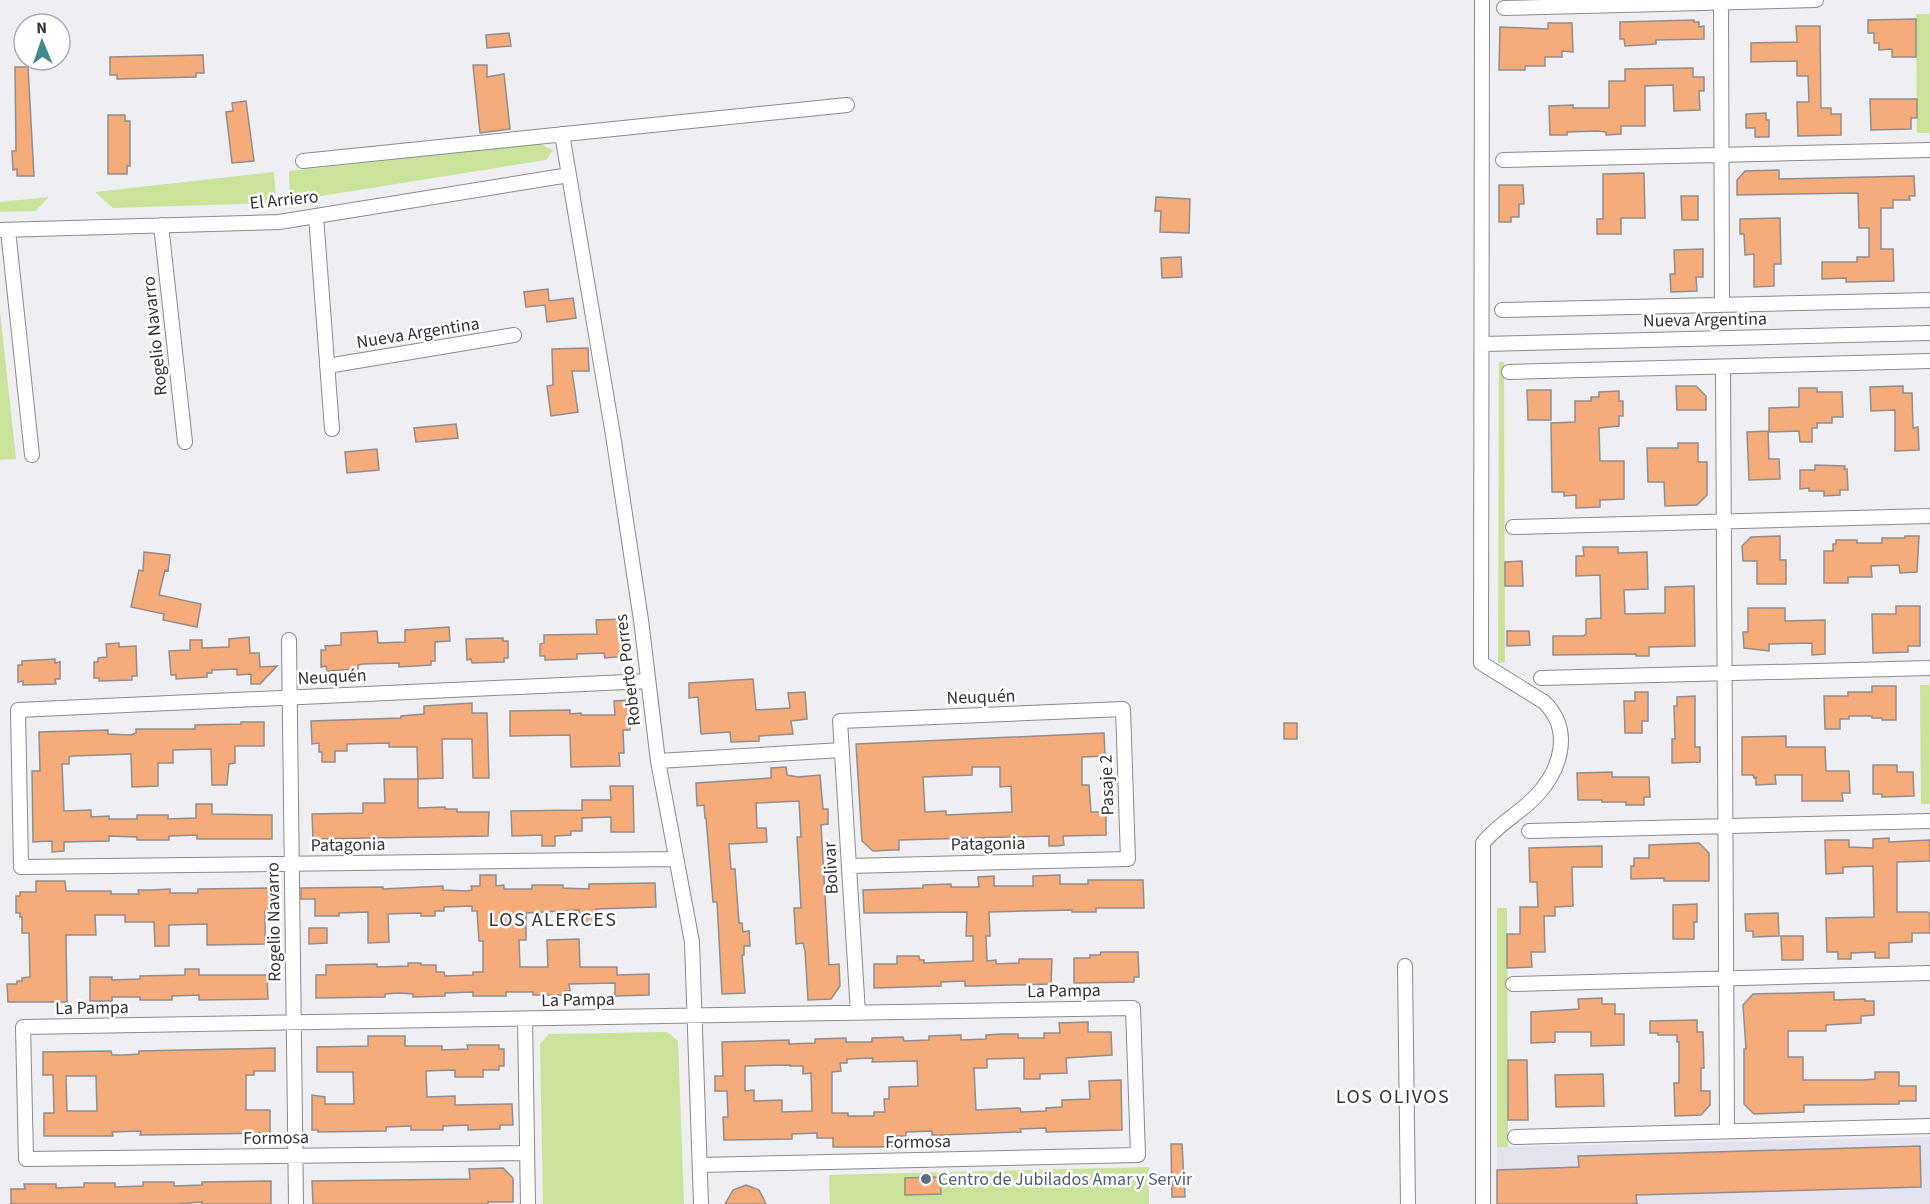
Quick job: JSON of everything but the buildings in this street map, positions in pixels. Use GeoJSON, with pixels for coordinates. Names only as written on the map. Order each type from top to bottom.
{"type":"FeatureCollection","features":[{"type":"Feature","properties":{"kind":"street"},"geometry":{"type":"LineString","coordinates":[[1482,0],[1481,663],[1544,702],[1558,719],[1562,735],[1560,753],[1538,794],[1483,843],[1484,1204]]}},
{"type":"Feature","properties":{"kind":"street"},"geometry":{"type":"LineString","coordinates":[[1504,8],[1816,0]]}},
{"type":"Feature","properties":{"kind":"street"},"geometry":{"type":"LineString","coordinates":[[1720,1],[1722,305]]}},
{"type":"Feature","properties":{"kind":"street"},"geometry":{"type":"LineString","coordinates":[[303,161],[847,105]]}},
{"type":"Feature","properties":{"kind":"street","name":"Roberto Porres"},"geometry":{"type":"LineString","coordinates":[[562,134],[613,435],[641,620],[658,761],[692,942],[701,1204]]}},
{"type":"Feature","properties":{"kind":"street"},"geometry":{"type":"LineString","coordinates":[[1503,160],[1930,150]]}},
{"type":"Feature","properties":{"kind":"street","name":"El Arriero"},"geometry":{"type":"LineString","coordinates":[[4,230],[279,222],[569,175]]}},
{"type":"Feature","properties":{"kind":"street"},"geometry":{"type":"LineString","coordinates":[[316,216],[332,429]]}},
{"type":"Feature","properties":{"kind":"street","name":"Rogelio Navarro"},"geometry":{"type":"LineString","coordinates":[[161,225],[185,442]]}},
{"type":"Feature","properties":{"kind":"street"},"geometry":{"type":"LineString","coordinates":[[4,230],[32,455]]}},
{"type":"Feature","properties":{"kind":"street"},"geometry":{"type":"LineString","coordinates":[[1502,310],[1930,300]]}},
{"type":"Feature","properties":{"kind":"street","name":"Nueva Argentina"},"geometry":{"type":"LineString","coordinates":[[1482,344],[1930,333]]}},
{"type":"Feature","properties":{"kind":"street","name":"Nueva Argentina"},"geometry":{"type":"LineString","coordinates":[[327,366],[514,335]]}},
{"type":"Feature","properties":{"kind":"street"},"geometry":{"type":"LineString","coordinates":[[1509,372],[1930,361]]}},
{"type":"Feature","properties":{"kind":"street"},"geometry":{"type":"LineString","coordinates":[[1723,367],[1727,1131]]}},
{"type":"Feature","properties":{"kind":"street"},"geometry":{"type":"LineString","coordinates":[[1513,526],[1930,516]]}},
{"type":"Feature","properties":{"kind":"street","name":"Rogelio Navarro"},"geometry":{"type":"LineString","coordinates":[[289,640],[296,1204]]}},
{"type":"Feature","properties":{"kind":"street"},"geometry":{"type":"LineString","coordinates":[[1541,678],[1930,668]]}},
{"type":"Feature","properties":{"kind":"street","name":"Neuquén"},"geometry":{"type":"LineString","coordinates":[[21,867],[18,710],[648,681]]}},
{"type":"Feature","properties":{"kind":"street","name":"Neuquén"},"geometry":{"type":"LineString","coordinates":[[840,721],[1123,709]]}},
{"type":"Feature","properties":{"kind":"street","name":"Pasaje 2"},"geometry":{"type":"LineString","coordinates":[[1123,709],[1128,859]]}},
{"type":"Feature","properties":{"kind":"street","name":"Bolivar"},"geometry":{"type":"LineString","coordinates":[[840,721],[858,1013]]}},
{"type":"Feature","properties":{"kind":"street"},"geometry":{"type":"LineString","coordinates":[[658,761],[842,750]]}},
{"type":"Feature","properties":{"kind":"street"},"geometry":{"type":"LineString","coordinates":[[1529,831],[1930,821]]}},
{"type":"Feature","properties":{"kind":"street","name":"Patagonia"},"geometry":{"type":"LineString","coordinates":[[21,867],[676,859]]}},
{"type":"Feature","properties":{"kind":"street","name":"Patagonia"},"geometry":{"type":"LineString","coordinates":[[849,866],[1128,859]]}},
{"type":"Feature","properties":{"kind":"street"},"geometry":{"type":"LineString","coordinates":[[1405,966],[1408,1204]]}},
{"type":"Feature","properties":{"kind":"street"},"geometry":{"type":"LineString","coordinates":[[1513,984],[1930,973]]}},
{"type":"Feature","properties":{"kind":"street","name":"La Pampa"},"geometry":{"type":"LineString","coordinates":[[26,1160],[23,1027],[1133,1008],[1138,1155]]}},
{"type":"Feature","properties":{"kind":"street"},"geometry":{"type":"LineString","coordinates":[[525,1018],[528,1204]]}},
{"type":"Feature","properties":{"kind":"street"},"geometry":{"type":"LineString","coordinates":[[1515,1137],[1930,1126]]}},
{"type":"Feature","properties":{"kind":"street","name":"Formosa"},"geometry":{"type":"LineString","coordinates":[[26,1160],[527,1153]]}},
{"type":"Feature","properties":{"kind":"street","name":"Formosa"},"geometry":{"type":"LineString","coordinates":[[699,1165],[1138,1155]]}},
{"type":"Feature","properties":{"kind":"shaded area"},"geometry":{"type":"Polygon","coordinates":[[[1930,1137],[1930,1204],[1497,1204],[1497,1147],[1930,1137]]]}},
{"type":"Feature","properties":{"kind":"green space"},"geometry":{"type":"Polygon","coordinates":[[[1916,14],[1930,14],[1930,133],[1917,133],[1916,14]]]}},
{"type":"Feature","properties":{"kind":"green space"},"geometry":{"type":"Polygon","coordinates":[[[540,144],[553,150],[546,160],[290,201],[289,171],[540,144]]]}},
{"type":"Feature","properties":{"kind":"green space"},"geometry":{"type":"Polygon","coordinates":[[[274,172],[276,203],[113,208],[95,192],[274,172]]]}},
{"type":"Feature","properties":{"kind":"green space"},"geometry":{"type":"Polygon","coordinates":[[[49,197],[35,211],[0,212],[0,202],[49,197]]]}},
{"type":"Feature","properties":{"kind":"green space"},"geometry":{"type":"Polygon","coordinates":[[[0,311],[16,459],[0,460],[0,311]]]}},
{"type":"Feature","properties":{"kind":"green space"},"geometry":{"type":"Polygon","coordinates":[[[1499,362],[1504,362],[1505,662],[1498,663],[1499,362]]]}},
{"type":"Feature","properties":{"kind":"green space"},"geometry":{"type":"Polygon","coordinates":[[[1920,685],[1930,685],[1930,804],[1921,804],[1920,685]]]}},
{"type":"Feature","properties":{"kind":"green space"},"geometry":{"type":"Polygon","coordinates":[[[1497,908],[1507,908],[1508,1147],[1497,1147],[1497,908]]]}},
{"type":"Feature","properties":{"kind":"green space"},"geometry":{"type":"Polygon","coordinates":[[[667,1032],[678,1041],[684,1204],[543,1204],[540,1044],[549,1034],[667,1032]]]}},
{"type":"Feature","properties":{"kind":"green space"},"geometry":{"type":"Polygon","coordinates":[[[1149,1167],[1149,1204],[830,1204],[829,1175],[1149,1167]]]}},
{"type":"Feature","properties":{"kind":"place","name":"Centro de Jubilados Amar y Servir"},"geometry":{"type":"Point","coordinates":[926,1179]}},
{"type":"Feature","properties":{"kind":"district","name":"LOS ALERCES"},"geometry":{"type":"Point","coordinates":[553,920]}},
{"type":"Feature","properties":{"kind":"district","name":"LOS OLIVOS"},"geometry":{"type":"Point","coordinates":[1393,1097]}}]}
